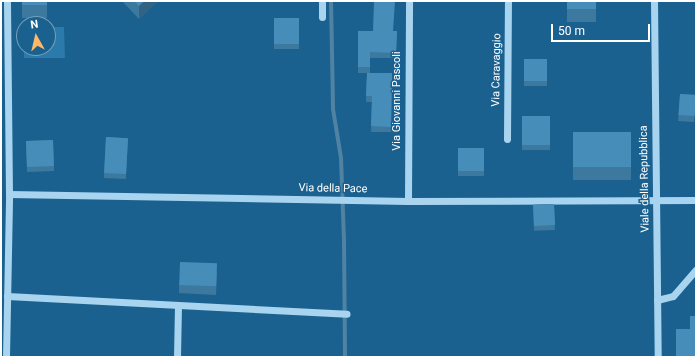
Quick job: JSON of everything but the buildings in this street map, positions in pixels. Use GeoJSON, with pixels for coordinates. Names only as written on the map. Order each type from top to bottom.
{"type":"FeatureCollection","features":[{"type":"Feature","properties":{"kind":"street"},"geometry":{"type":"LineString","coordinates":[[6,357],[4,322],[7,296],[9,194],[7,1]]}},
{"type":"Feature","properties":{"kind":"street"},"geometry":{"type":"LineString","coordinates":[[322,1],[322,17]]}},
{"type":"Feature","properties":{"kind":"street","name":"Via Giovanni Pascoli"},"geometry":{"type":"LineString","coordinates":[[408,201],[409,1]]}},
{"type":"Feature","properties":{"kind":"street","name":"Via Caravaggio"},"geometry":{"type":"LineString","coordinates":[[507,139],[508,1]]}},
{"type":"Feature","properties":{"kind":"street","name":"Viale della Repubblica"},"geometry":{"type":"LineString","coordinates":[[654,1],[658,357]]}},
{"type":"Feature","properties":{"kind":"street","name":"Via della Pace"},"geometry":{"type":"LineString","coordinates":[[9,194],[408,201],[696,200]]}},
{"type":"Feature","properties":{"kind":"street"},"geometry":{"type":"LineString","coordinates":[[657,300],[672,296],[696,270]]}},
{"type":"Feature","properties":{"kind":"street"},"geometry":{"type":"LineString","coordinates":[[7,296],[347,314]]}},
{"type":"Feature","properties":{"kind":"street"},"geometry":{"type":"LineString","coordinates":[[177,357],[178,306]]}},
{"type":"Feature","properties":{"kind":"shaded area"},"geometry":{"type":"Polygon","coordinates":[[[56,27],[64,27],[65,58],[24,58],[24,56],[56,56],[56,27]]]}},
{"type":"Feature","properties":{"kind":"waterway"},"geometry":{"type":"LineString","coordinates":[[331,1],[333,109],[341,158],[344,240],[345,357]]}}]}
